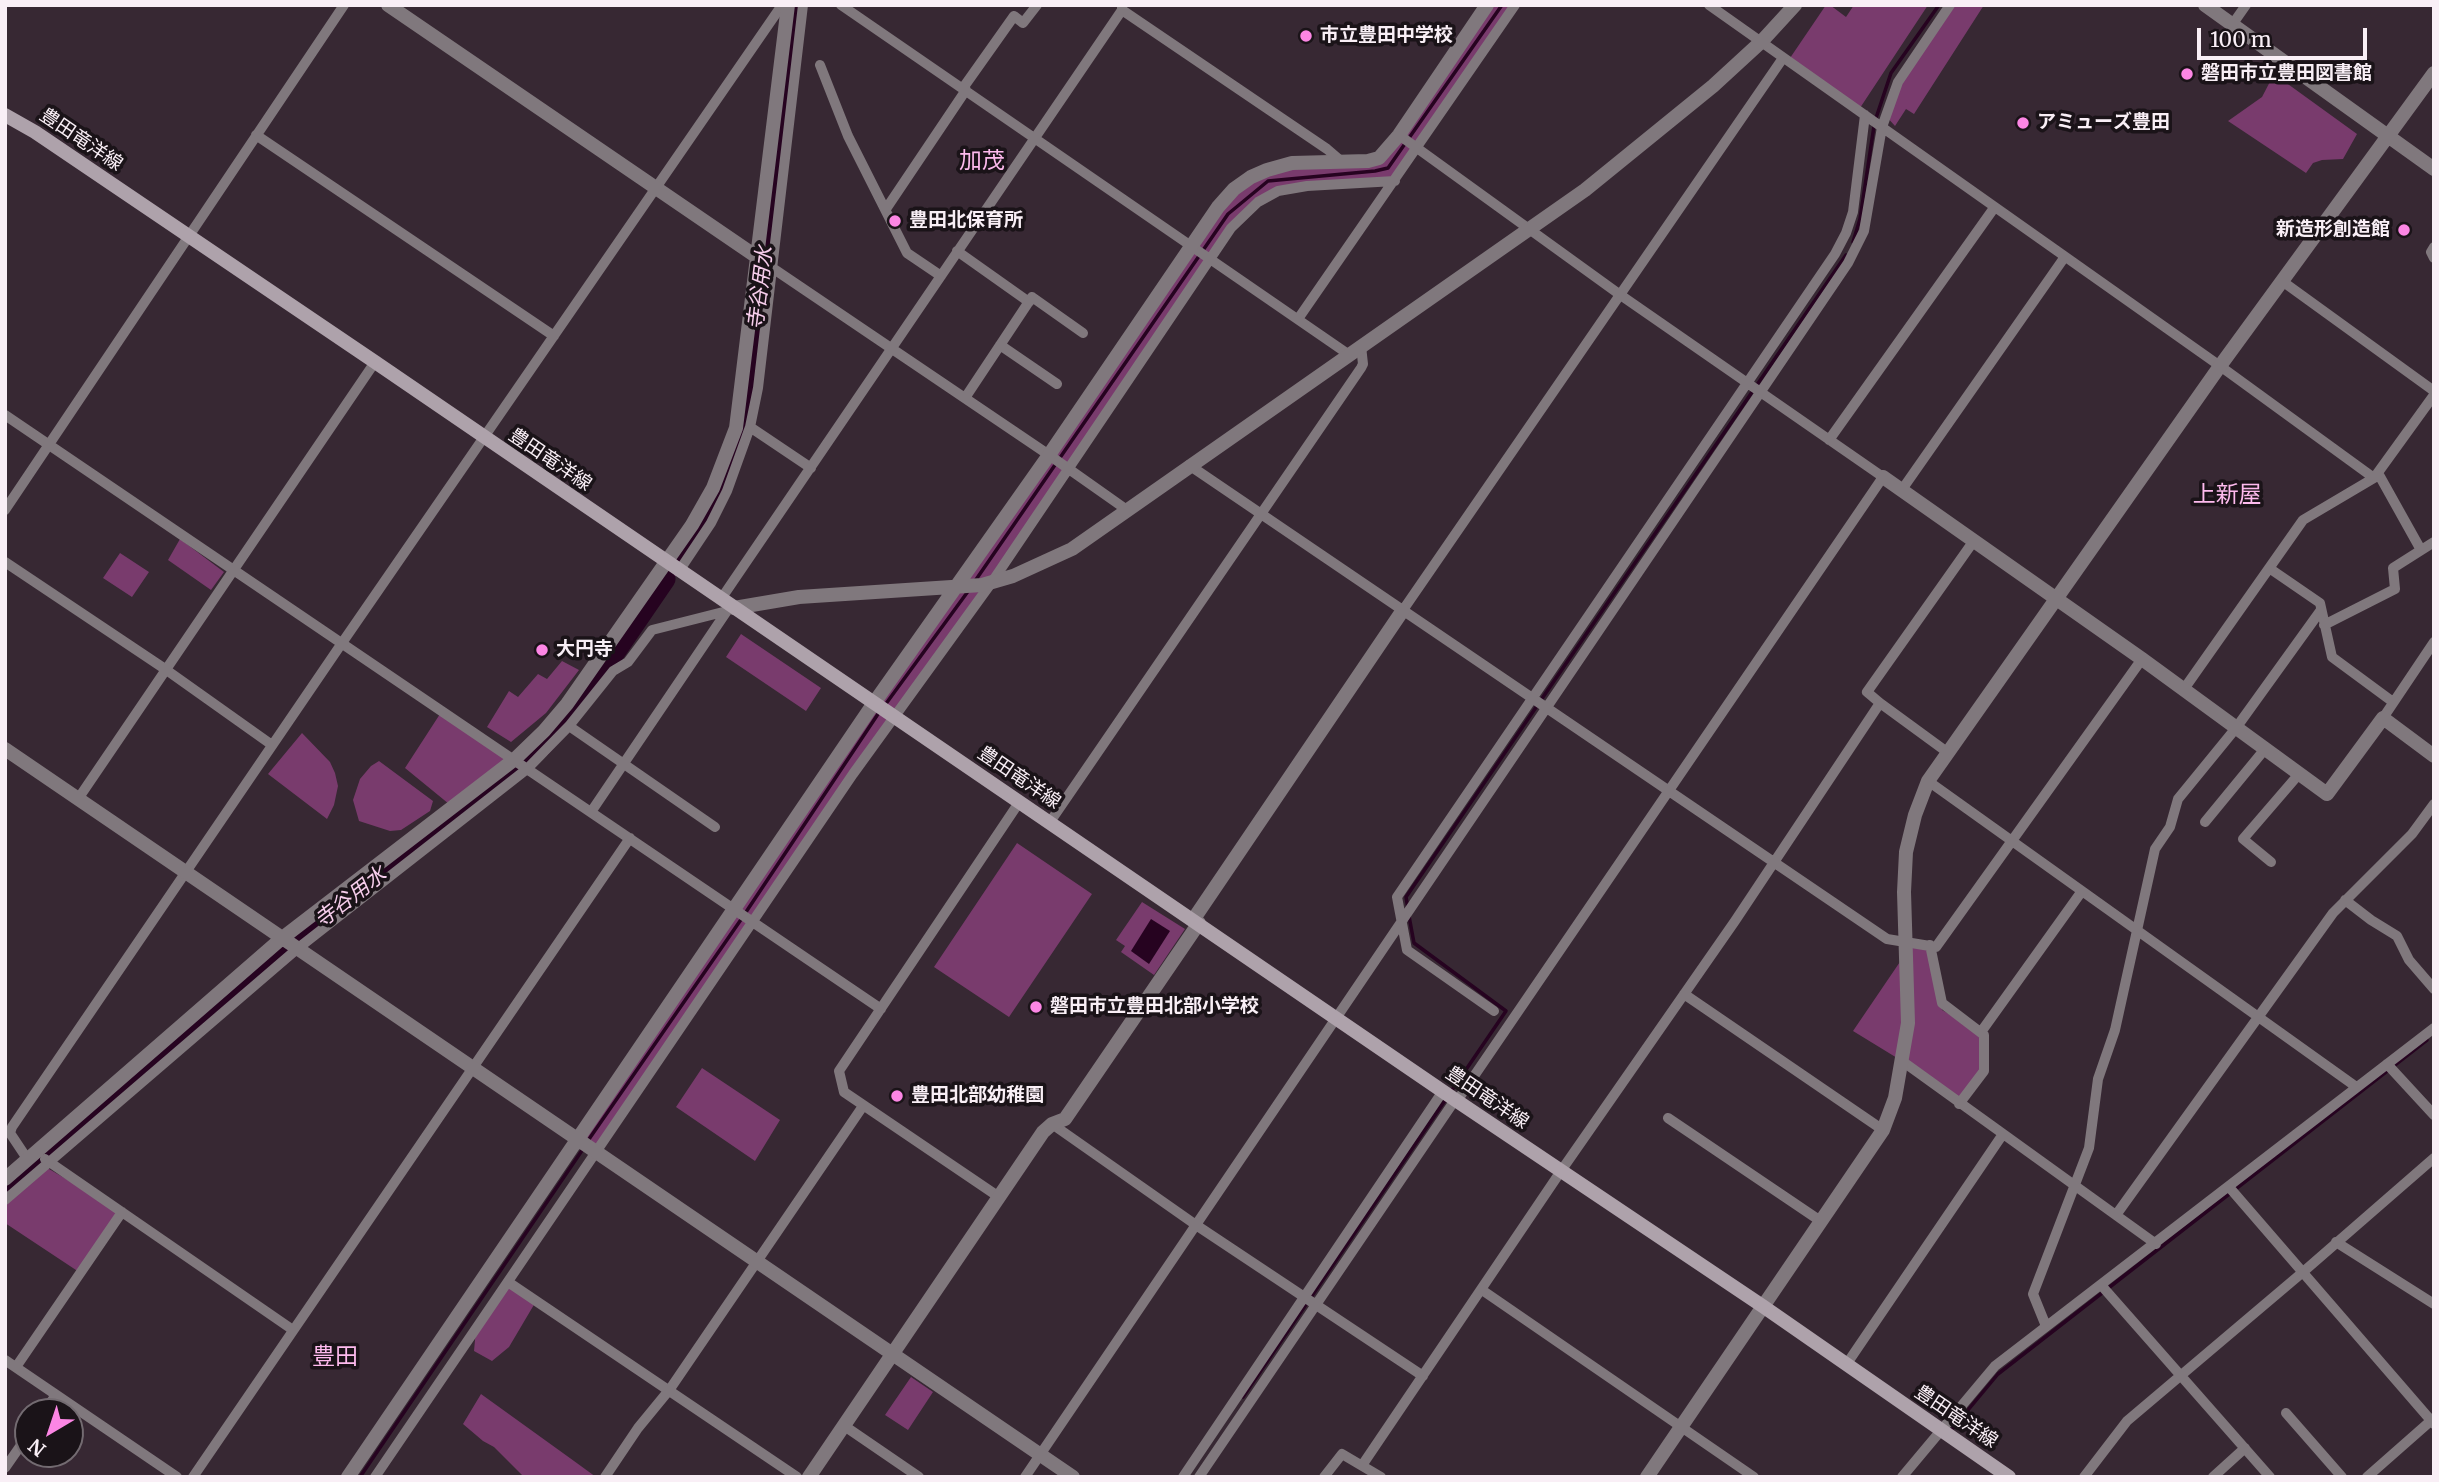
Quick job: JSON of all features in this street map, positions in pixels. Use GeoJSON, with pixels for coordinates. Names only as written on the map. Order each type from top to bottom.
{"type":"FeatureCollection","features":[{"type":"Feature","properties":{"kind":"main road","name":"豊田竜洋線"},"geometry":{"type":"LineString","coordinates":[[5,115],[35,132],[375,362],[728,606],[893,715],[1451,1097],[1764,1307],[2009,1477]]}},
{"type":"Feature","properties":{"kind":"street"},"geometry":{"type":"LineString","coordinates":[[5,510],[344,5]]}},
{"type":"Feature","properties":{"kind":"street"},"geometry":{"type":"LineString","coordinates":[[388,5],[1126,510]]}},
{"type":"Feature","properties":{"kind":"street"},"geometry":{"type":"LineString","coordinates":[[293,1330],[39,1158],[10,1133],[12,1127],[782,5]]}},
{"type":"Feature","properties":{"kind":"street"},"geometry":{"type":"LineString","coordinates":[[680,571],[727,491],[750,427],[758,388],[765,263],[788,5]]}},
{"type":"Feature","properties":{"kind":"street"},"geometry":{"type":"LineString","coordinates":[[521,764],[567,704],[692,525],[713,488],[736,428],[765,263],[803,5]]}},
{"type":"Feature","properties":{"kind":"street"},"geometry":{"type":"LineString","coordinates":[[841,5],[1298,319],[1355,350],[1363,364],[1050,822]]}},
{"type":"Feature","properties":{"kind":"street"},"geometry":{"type":"LineString","coordinates":[[886,209],[1014,16],[1023,23],[1037,5]]}},
{"type":"Feature","properties":{"kind":"street"},"geometry":{"type":"LineString","coordinates":[[348,1477],[953,588],[1049,455],[1192,244],[1234,189],[1251,177],[1293,163],[1368,161],[1379,158],[1399,135],[1487,5]]}},
{"type":"Feature","properties":{"kind":"street"},"geometry":{"type":"LineString","coordinates":[[1298,319],[1515,5]]}},
{"type":"Feature","properties":{"kind":"street"},"geometry":{"type":"LineString","coordinates":[[1709,5],[2064,258],[2376,475],[2421,550]]}},
{"type":"Feature","properties":{"kind":"street"},"geometry":{"type":"LineString","coordinates":[[5,1179],[39,1158],[290,944],[569,726],[612,671],[628,662],[652,630],[728,606],[799,597],[953,588],[992,582],[1041,565],[1072,549],[1585,190],[1668,124],[1762,41],[1795,5]]}},
{"type":"Feature","properties":{"kind":"street"},"geometry":{"type":"LineString","coordinates":[[1025,1477],[1763,392],[1858,247],[1869,211],[1882,127],[1898,82],[1950,5]]}},
{"type":"Feature","properties":{"kind":"street"},"geometry":{"type":"LineString","coordinates":[[2205,5],[2434,169]]}},
{"type":"Feature","properties":{"kind":"street"},"geometry":{"type":"LineString","coordinates":[[2232,25],[2246,5]]}},
{"type":"Feature","properties":{"kind":"street"},"geometry":{"type":"LineString","coordinates":[[591,812],[728,606],[811,468],[1122,7],[1346,161],[1352,183]]}},
{"type":"Feature","properties":{"kind":"street"},"geometry":{"type":"LineString","coordinates":[[809,1477],[1043,1132],[1052,1124],[1065,1119],[1403,610],[1783,58]]}},
{"type":"Feature","properties":{"kind":"street"},"geometry":{"type":"LineString","coordinates":[[820,65],[848,136],[908,253],[940,276]]}},
{"type":"Feature","properties":{"kind":"street"},"geometry":{"type":"LineString","coordinates":[[1647,1477],[1884,1130],[1895,1098],[1908,1023],[1904,892],[1906,852],[1915,815],[1928,781],[2220,366],[2434,73]]}},
{"type":"Feature","properties":{"kind":"street"},"geometry":{"type":"LineString","coordinates":[[1494,1012],[1407,950],[1397,897],[1835,254],[1853,212],[1865,115]]}},
{"type":"Feature","properties":{"kind":"street"},"geometry":{"type":"LineString","coordinates":[[256,135],[554,337]]}},
{"type":"Feature","properties":{"kind":"street"},"geometry":{"type":"LineString","coordinates":[[1399,135],[1619,294],[2142,659],[2327,794],[2434,642]]}},
{"type":"Feature","properties":{"kind":"street"},"geometry":{"type":"LineString","coordinates":[[375,1477],[752,920],[893,715],[992,582],[1231,228],[1258,202],[1278,191],[1307,186],[1395,181]]}},
{"type":"Feature","properties":{"kind":"street"},"geometry":{"type":"LineString","coordinates":[[1829,440],[1994,208]]}},
{"type":"Feature","properties":{"kind":"street"},"geometry":{"type":"LineString","coordinates":[[957,251],[1028,302]]}},
{"type":"Feature","properties":{"kind":"street"},"geometry":{"type":"LineString","coordinates":[[1902,491],[2064,258]]}},
{"type":"Feature","properties":{"kind":"street"},"geometry":{"type":"LineString","coordinates":[[2184,689],[2303,520],[2376,475],[2434,393],[2282,281]]}},
{"type":"Feature","properties":{"kind":"street"},"geometry":{"type":"LineString","coordinates":[[965,398],[1032,297],[1083,333]]}},
{"type":"Feature","properties":{"kind":"street"},"geometry":{"type":"LineString","coordinates":[[1000,345],[1057,384]]}},
{"type":"Feature","properties":{"kind":"street"},"geometry":{"type":"LineString","coordinates":[[78,799],[375,362]]}},
{"type":"Feature","properties":{"kind":"street"},"geometry":{"type":"LineString","coordinates":[[5,415],[881,1009]]}},
{"type":"Feature","properties":{"kind":"street"},"geometry":{"type":"LineString","coordinates":[[750,427],[811,468]]}},
{"type":"Feature","properties":{"kind":"street"},"geometry":{"type":"LineString","coordinates":[[1189,465],[1887,939],[1936,947],[2142,659]]}},
{"type":"Feature","properties":{"kind":"street"},"geometry":{"type":"LineString","coordinates":[[1183,1477],[1305,1297],[1668,792],[1883,477]]}},
{"type":"Feature","properties":{"kind":"street"},"geometry":{"type":"LineString","coordinates":[[1947,752],[1867,692],[1973,542]]}},
{"type":"Feature","properties":{"kind":"street"},"geometry":{"type":"LineString","coordinates":[[2324,625],[2395,589],[2393,568],[2434,542]]}},
{"type":"Feature","properties":{"kind":"street"},"geometry":{"type":"LineString","coordinates":[[5,562],[272,745]]}},
{"type":"Feature","properties":{"kind":"street"},"geometry":{"type":"LineString","coordinates":[[2269,568],[2320,603],[2332,657],[2393,702]]}},
{"type":"Feature","properties":{"kind":"street"},"geometry":{"type":"LineString","coordinates":[[2046,1326],[2033,1294],[2089,1148],[2098,1079],[2115,1030],[2155,849],[2170,827],[2178,799],[2236,728],[2321,610]]}},
{"type":"Feature","properties":{"kind":"street"},"geometry":{"type":"LineString","coordinates":[[1363,1464],[1880,703]]}},
{"type":"Feature","properties":{"kind":"street"},"geometry":{"type":"LineString","coordinates":[[2383,718],[2434,756]]}},
{"type":"Feature","properties":{"kind":"street"},"geometry":{"type":"LineString","coordinates":[[569,726],[715,827]]}},
{"type":"Feature","properties":{"kind":"street"},"geometry":{"type":"LineString","coordinates":[[5,749],[1073,1477]]}},
{"type":"Feature","properties":{"kind":"street"},"geometry":{"type":"LineString","coordinates":[[2205,822],[2265,749]]}},
{"type":"Feature","properties":{"kind":"street"},"geometry":{"type":"LineString","coordinates":[[2272,862],[2243,839],[2299,774]]}},
{"type":"Feature","properties":{"kind":"street"},"geometry":{"type":"LineString","coordinates":[[1928,781],[2356,1086]]}},
{"type":"Feature","properties":{"kind":"street"},"geometry":{"type":"LineString","coordinates":[[999,1197],[844,1092],[839,1071],[1020,802]]}},
{"type":"Feature","properties":{"kind":"street"},"geometry":{"type":"LineString","coordinates":[[2116,1215],[2333,913],[2412,834],[2434,804]]}},
{"type":"Feature","properties":{"kind":"street"},"geometry":{"type":"LineString","coordinates":[[193,1477],[630,838]]}},
{"type":"Feature","properties":{"kind":"street"},"geometry":{"type":"LineString","coordinates":[[1981,1032],[2082,891]]}},
{"type":"Feature","properties":{"kind":"street"},"geometry":{"type":"LineString","coordinates":[[2345,900],[2397,936],[2409,960],[2434,989]]}},
{"type":"Feature","properties":{"kind":"street"},"geometry":{"type":"LineString","coordinates":[[1930,945],[1942,1003],[1984,1035],[1984,1071],[1959,1104]]}},
{"type":"Feature","properties":{"kind":"street"},"geometry":{"type":"LineString","coordinates":[[1684,994],[1884,1130]]}},
{"type":"Feature","properties":{"kind":"street"},"geometry":{"type":"LineString","coordinates":[[1902,1477],[1995,1366],[2434,1028]]}},
{"type":"Feature","properties":{"kind":"street"},"geometry":{"type":"LineString","coordinates":[[1902,1061],[2156,1244]]}},
{"type":"Feature","properties":{"kind":"street"},"geometry":{"type":"LineString","coordinates":[[2387,1064],[2434,1115]]}},
{"type":"Feature","properties":{"kind":"street"},"geometry":{"type":"LineString","coordinates":[[1199,1477],[1451,1097]]}},
{"type":"Feature","properties":{"kind":"street"},"geometry":{"type":"LineString","coordinates":[[605,1477],[638,1428],[670,1389],[863,1106]]}},
{"type":"Feature","properties":{"kind":"street"},"geometry":{"type":"LineString","coordinates":[[1668,1118],[1822,1222]]}},
{"type":"Feature","properties":{"kind":"street"},"geometry":{"type":"LineString","coordinates":[[1052,1124],[1196,1225],[1423,1376]]}},
{"type":"Feature","properties":{"kind":"street"},"geometry":{"type":"LineString","coordinates":[[1846,1365],[2003,1134]]}},
{"type":"Feature","properties":{"kind":"street"},"geometry":{"type":"LineString","coordinates":[[2084,1477],[2127,1421],[2434,1157]]}},
{"type":"Feature","properties":{"kind":"street"},"geometry":{"type":"LineString","coordinates":[[5,1200],[39,1158]]}},
{"type":"Feature","properties":{"kind":"street"},"geometry":{"type":"LineString","coordinates":[[2230,1187],[2433,1421],[2367,1477]]}},
{"type":"Feature","properties":{"kind":"street"},"geometry":{"type":"LineString","coordinates":[[16,1367],[122,1212]]}},
{"type":"Feature","properties":{"kind":"street"},"geometry":{"type":"LineString","coordinates":[[2336,1242],[2434,1304]]}},
{"type":"Feature","properties":{"kind":"street"},"geometry":{"type":"LineString","coordinates":[[508,1282],[797,1477]]}},
{"type":"Feature","properties":{"kind":"street"},"geometry":{"type":"LineString","coordinates":[[2101,1285],[2270,1477]]}},
{"type":"Feature","properties":{"kind":"street"},"geometry":{"type":"LineString","coordinates":[[1482,1290],[1754,1477]]}},
{"type":"Feature","properties":{"kind":"street"},"geometry":{"type":"LineString","coordinates":[[5,1360],[177,1477]]}},
{"type":"Feature","properties":{"kind":"street"},"geometry":{"type":"LineString","coordinates":[[2286,1413],[2342,1477]]}},
{"type":"Feature","properties":{"kind":"street"},"geometry":{"type":"LineString","coordinates":[[843,1425],[919,1477]]}},
{"type":"Feature","properties":{"kind":"street"},"geometry":{"type":"LineString","coordinates":[[2213,1477],[2245,1448]]}},
{"type":"Feature","properties":{"kind":"street"},"geometry":{"type":"LineString","coordinates":[[1324,1477],[1342,1454],[1381,1477]]}},
{"type":"Feature","properties":{"kind":"shaded area"},"geometry":{"type":"Polygon","coordinates":[[[787,5],[803,5],[754,411],[732,479],[679,571],[572,719],[538,755],[44,1166],[122,1212],[82,1274],[5,1223],[5,1179],[281,939],[515,759],[621,627],[722,466],[740,399],[787,5]]]}},
{"type":"Feature","properties":{"kind":"shaded area"},"geometry":{"type":"Polygon","coordinates":[[[1487,5],[1514,5],[1395,181],[1297,188],[1258,202],[1231,228],[596,1151],[577,1139],[1234,189],[1283,166],[1379,158],[1487,5]]]}},
{"type":"Feature","properties":{"kind":"shaded area"},"geometry":{"type":"Polygon","coordinates":[[[1826,5],[1846,17],[1854,5],[1928,5],[1858,111],[1788,61],[1826,5]]]}},
{"type":"Feature","properties":{"kind":"shaded area"},"geometry":{"type":"Polygon","coordinates":[[[1949,5],[1984,5],[1914,114],[1906,109],[1895,126],[1886,116],[1900,79],[1949,5]]]}},
{"type":"Feature","properties":{"kind":"shaded area"},"geometry":{"type":"Polygon","coordinates":[[[2274,74],[2357,134],[2343,159],[2313,163],[2306,173],[2228,121],[2262,97],[2274,74]]]}},
{"type":"Feature","properties":{"kind":"shaded area"},"geometry":{"type":"Polygon","coordinates":[[[180,539],[224,572],[211,590],[168,560],[180,539]]]}},
{"type":"Feature","properties":{"kind":"shaded area"},"geometry":{"type":"Polygon","coordinates":[[[120,553],[149,572],[132,597],[103,578],[120,553]]]}},
{"type":"Feature","properties":{"kind":"shaded area"},"geometry":{"type":"Polygon","coordinates":[[[741,634],[821,688],[806,711],[726,657],[741,634]]]}},
{"type":"Feature","properties":{"kind":"shaded area"},"geometry":{"type":"Polygon","coordinates":[[[562,661],[579,670],[546,713],[511,742],[487,727],[509,691],[518,697],[538,674],[547,679],[562,661]]]}},
{"type":"Feature","properties":{"kind":"shaded area"},"geometry":{"type":"Polygon","coordinates":[[[440,714],[508,760],[449,804],[405,768],[440,714]]]}},
{"type":"Feature","properties":{"kind":"shaded area"},"geometry":{"type":"Polygon","coordinates":[[[302,733],[330,762],[335,773],[338,786],[334,805],[327,819],[268,774],[302,733]]]}},
{"type":"Feature","properties":{"kind":"shaded area"},"geometry":{"type":"Polygon","coordinates":[[[379,761],[433,801],[430,811],[401,830],[390,831],[359,821],[353,800],[360,779],[379,761]]]}},
{"type":"Feature","properties":{"kind":"shaded area"},"geometry":{"type":"Polygon","coordinates":[[[1017,843],[1092,894],[1009,1017],[934,967],[1017,843]]]}},
{"type":"Feature","properties":{"kind":"shaded area"},"geometry":{"type":"Polygon","coordinates":[[[1142,902],[1185,929],[1154,975],[1121,952],[1125,946],[1116,940],[1142,902]]]}},
{"type":"Feature","properties":{"kind":"shaded area"},"geometry":{"type":"Polygon","coordinates":[[[1151,919],[1170,931],[1149,964],[1131,951],[1151,919]]]}},
{"type":"Feature","properties":{"kind":"shaded area"},"geometry":{"type":"Polygon","coordinates":[[[1906,941],[1930,945],[1942,1010],[1981,1032],[1984,1071],[1959,1104],[1902,1061],[1853,1031],[1906,953],[1906,941]]]}},
{"type":"Feature","properties":{"kind":"shaded area"},"geometry":{"type":"Polygon","coordinates":[[[702,1068],[780,1120],[755,1161],[676,1107],[702,1068]]]}},
{"type":"Feature","properties":{"kind":"shaded area"},"geometry":{"type":"Polygon","coordinates":[[[516,1287],[535,1303],[509,1347],[492,1361],[474,1351],[476,1329],[504,1288],[516,1287]]]}},
{"type":"Feature","properties":{"kind":"shaded area"},"geometry":{"type":"Polygon","coordinates":[[[911,1377],[933,1392],[908,1430],[885,1415],[911,1377]]]}},
{"type":"Feature","properties":{"kind":"shaded area"},"geometry":{"type":"Polygon","coordinates":[[[481,1394],[596,1477],[524,1477],[494,1447],[463,1424],[481,1394]]]}},
{"type":"Feature","properties":{"kind":"waterway","name":"寺谷用水"},"geometry":{"type":"LineString","coordinates":[[679,557],[703,521],[724,479],[744,423],[796,5]]}},
{"type":"Feature","properties":{"kind":"waterway"},"geometry":{"type":"LineString","coordinates":[[975,581],[1228,214],[1268,181],[1388,168],[1502,5]]}},
{"type":"Feature","properties":{"kind":"waterway"},"geometry":{"type":"LineString","coordinates":[[1876,118],[1891,73],[1939,5]]}},
{"type":"Feature","properties":{"kind":"waterway"},"geometry":{"type":"LineString","coordinates":[[1853,242],[1860,219],[1874,126]]}},
{"type":"Feature","properties":{"kind":"waterway"},"geometry":{"type":"LineString","coordinates":[[1408,909],[1406,897],[1846,255]]}},
{"type":"Feature","properties":{"kind":"waterway","name":"寺谷用水"},"geometry":{"type":"LineString","coordinates":[[5,1189],[302,937],[541,747],[589,690],[665,579]]}},
{"type":"Feature","properties":{"kind":"waterway"},"geometry":{"type":"LineString","coordinates":[[885,705],[969,590]]}},
{"type":"Feature","properties":{"kind":"waterway"},"geometry":{"type":"LineString","coordinates":[[587,1142],[740,921],[880,711]]}},
{"type":"Feature","properties":{"kind":"waterway"},"geometry":{"type":"LineString","coordinates":[[1409,916],[1414,943],[1506,1011],[1450,1093]]}},
{"type":"Feature","properties":{"kind":"waterway"},"geometry":{"type":"LineString","coordinates":[[1953,1428],[1998,1374],[2427,1040]]}},
{"type":"Feature","properties":{"kind":"waterway"},"geometry":{"type":"LineString","coordinates":[[1243,1397],[1446,1099]]}},
{"type":"Feature","properties":{"kind":"waterway"},"geometry":{"type":"LineString","coordinates":[[360,1477],[583,1149]]}},
{"type":"Feature","properties":{"kind":"place","name":"市立豊田中学校"},"geometry":{"type":"Point","coordinates":[1306,36]}},
{"type":"Feature","properties":{"kind":"place","name":"磐田市立豊田図書館"},"geometry":{"type":"Point","coordinates":[2187,74]}},
{"type":"Feature","properties":{"kind":"place","name":"アミューズ豊田"},"geometry":{"type":"Point","coordinates":[2023,123]}},
{"type":"Feature","properties":{"kind":"place","name":"豊田北保育所"},"geometry":{"type":"Point","coordinates":[895,221]}},
{"type":"Feature","properties":{"kind":"place","name":"新造形創造館"},"geometry":{"type":"Point","coordinates":[2404,230]}},
{"type":"Feature","properties":{"kind":"place","name":"大円寺"},"geometry":{"type":"Point","coordinates":[542,650]}},
{"type":"Feature","properties":{"kind":"place","name":"磐田市立豊田北部小学校"},"geometry":{"type":"Point","coordinates":[1036,1007]}},
{"type":"Feature","properties":{"kind":"place","name":"豊田北部幼稚園"},"geometry":{"type":"Point","coordinates":[897,1096]}},
{"type":"Feature","properties":{"kind":"district","name":"加茂"},"geometry":{"type":"Point","coordinates":[982,161]}},
{"type":"Feature","properties":{"kind":"district","name":"上新屋"},"geometry":{"type":"Point","coordinates":[2227,495]}},
{"type":"Feature","properties":{"kind":"district","name":"豊田"},"geometry":{"type":"Point","coordinates":[335,1357]}}]}
